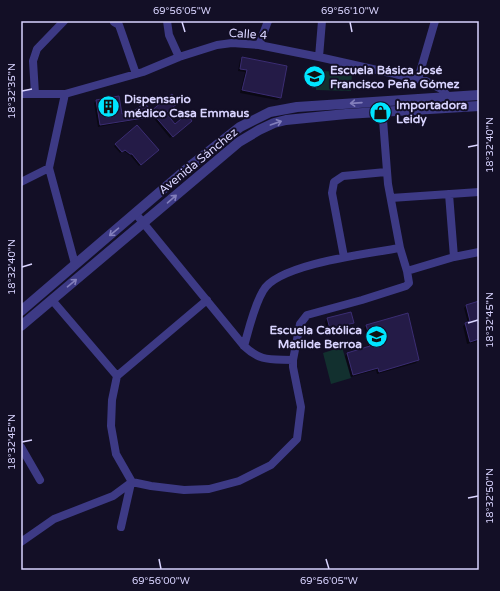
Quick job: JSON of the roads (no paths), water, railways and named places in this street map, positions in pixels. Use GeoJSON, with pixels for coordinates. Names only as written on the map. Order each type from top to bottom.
{"type":"FeatureCollection","features":[{"type":"Feature","properties":{"kind":"street"},"geometry":{"type":"LineString","coordinates":[[35,94],[33,61],[37,49],[64,21]]}},
{"type":"Feature","properties":{"kind":"street"},"geometry":{"type":"LineString","coordinates":[[167,21],[169,35],[179,57]]}},
{"type":"Feature","properties":{"kind":"street"},"geometry":{"type":"LineString","coordinates":[[259,45],[268,21]]}},
{"type":"Feature","properties":{"kind":"street"},"geometry":{"type":"LineString","coordinates":[[319,57],[322,21]]}},
{"type":"Feature","properties":{"kind":"street"},"geometry":{"type":"LineString","coordinates":[[418,79],[434,21]]}},
{"type":"Feature","properties":{"kind":"street"},"geometry":{"type":"LineString","coordinates":[[114,22],[119,25],[136,74]]}},
{"type":"Feature","properties":{"kind":"street","name":"Calle 4"},"geometry":{"type":"LineString","coordinates":[[21,94],[65,94],[136,74],[179,57],[232,43],[259,45],[426,81],[441,89],[458,107]]}},
{"type":"Feature","properties":{"kind":"street"},"geometry":{"type":"LineString","coordinates":[[65,94],[49,168],[75,264]]}},
{"type":"Feature","properties":{"kind":"street","name":"Avenida Sánchez"},"geometry":{"type":"LineString","coordinates":[[21,311],[189,167],[240,127],[270,112],[297,107],[479,95]]}},
{"type":"Feature","properties":{"kind":"street"},"geometry":{"type":"LineString","coordinates":[[21,542],[54,519],[113,496],[131,482],[184,490],[210,489],[238,481],[271,465],[297,439],[301,407],[293,360],[300,324],[303,319],[307,315],[362,300],[406,286],[409,283],[400,248],[386,172],[381,101]]}},
{"type":"Feature","properties":{"kind":"street","name":"Avenida Sánchez"},"geometry":{"type":"LineString","coordinates":[[21,326],[239,142],[259,130],[274,123],[286,120],[346,114],[479,106]]}},
{"type":"Feature","properties":{"kind":"street"},"geometry":{"type":"LineString","coordinates":[[189,167],[198,176]]}},
{"type":"Feature","properties":{"kind":"street"},"geometry":{"type":"LineString","coordinates":[[21,182],[49,168]]}},
{"type":"Feature","properties":{"kind":"street"},"geometry":{"type":"LineString","coordinates":[[344,257],[332,192],[334,182],[343,176],[386,172]]}},
{"type":"Feature","properties":{"kind":"street"},"geometry":{"type":"LineString","coordinates":[[391,198],[479,192]]}},
{"type":"Feature","properties":{"kind":"street"},"geometry":{"type":"LineString","coordinates":[[449,194],[454,257]]}},
{"type":"Feature","properties":{"kind":"street"},"geometry":{"type":"LineString","coordinates":[[136,214],[244,346],[253,354],[265,359],[293,360]]}},
{"type":"Feature","properties":{"kind":"street"},"geometry":{"type":"LineString","coordinates":[[244,346],[263,290],[277,278],[307,266],[344,257],[400,248]]}},
{"type":"Feature","properties":{"kind":"street"},"geometry":{"type":"LineString","coordinates":[[407,271],[454,257],[479,252]]}},
{"type":"Feature","properties":{"kind":"street"},"geometry":{"type":"LineString","coordinates":[[52,300],[117,376]]}},
{"type":"Feature","properties":{"kind":"street"},"geometry":{"type":"LineString","coordinates":[[121,527],[131,482],[116,454],[112,426],[112,400],[117,376],[207,300]]}},
{"type":"Feature","properties":{"kind":"street"},"geometry":{"type":"LineString","coordinates":[[21,447],[40,480]]}},
{"type":"Feature","properties":{"kind":"place","name":"Escuela Básica José Francisco Peña Gómez"},"geometry":{"type":"Point","coordinates":[314,77]}},
{"type":"Feature","properties":{"kind":"place","name":"Dispensario médico Casa Emmaus"},"geometry":{"type":"Point","coordinates":[109,106]}},
{"type":"Feature","properties":{"kind":"place","name":"Importadora Leidy"},"geometry":{"type":"Point","coordinates":[381,112]}},
{"type":"Feature","properties":{"kind":"place","name":"Escuela Católica Matilde Berroa"},"geometry":{"type":"Point","coordinates":[377,337]}}]}
